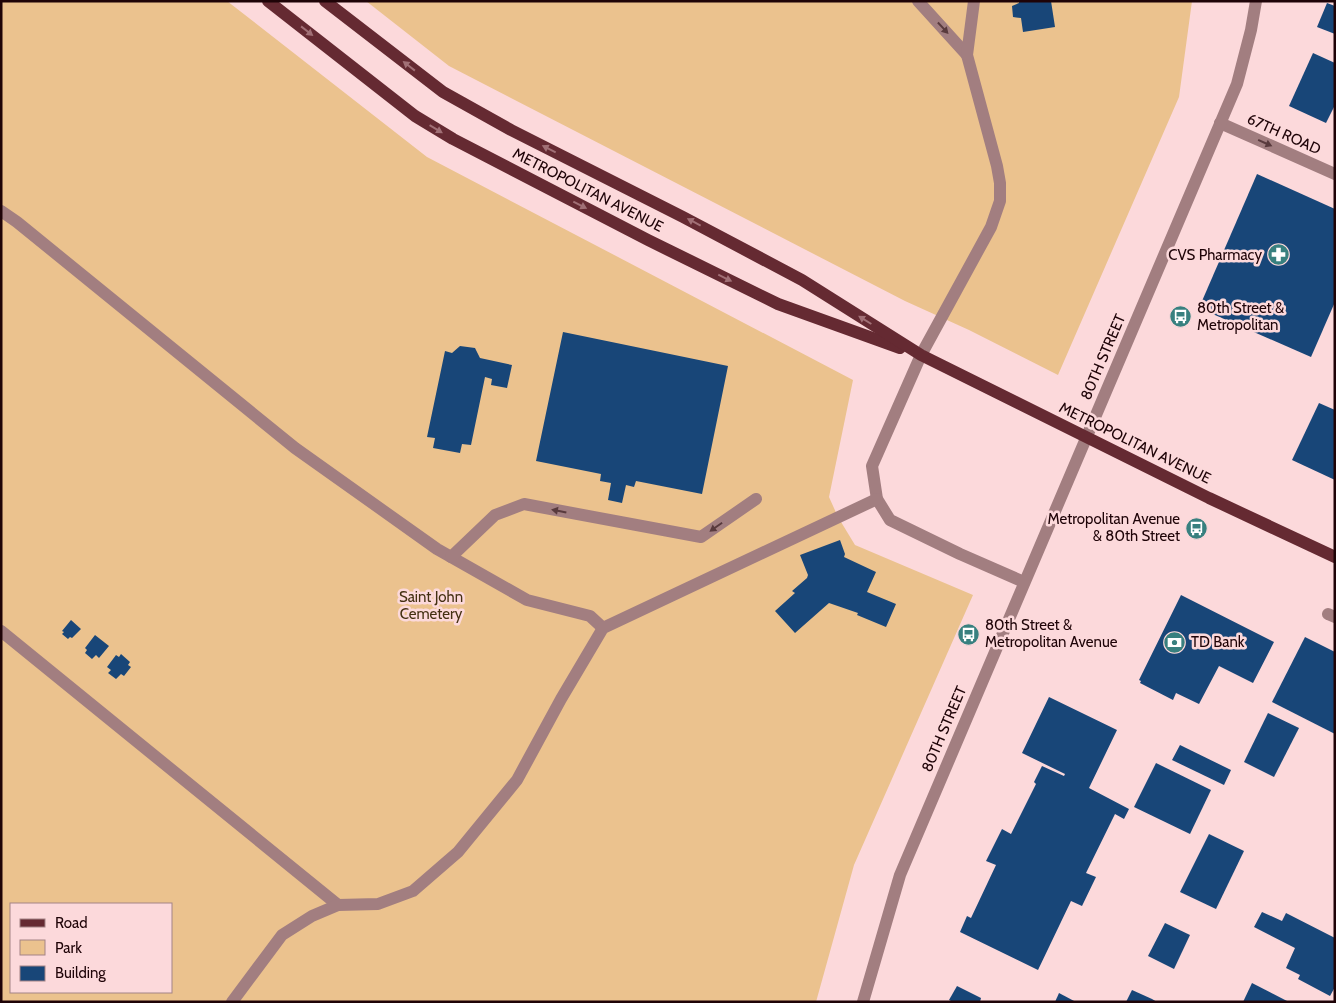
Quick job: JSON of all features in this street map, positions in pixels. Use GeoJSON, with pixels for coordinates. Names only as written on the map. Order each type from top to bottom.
{"type":"FeatureCollection","features":[{"type":"Feature","properties":{"kind":"main road","name":"METROPOLITAN AVENUE"},"geometry":{"type":"LineString","coordinates":[[268,1],[415,116],[453,139],[778,304],[921,355]]}},
{"type":"Feature","properties":{"kind":"main road","name":"METROPOLITAN AVENUE"},"geometry":{"type":"LineString","coordinates":[[325,1],[443,92],[511,130],[802,280],[921,355],[1209,498],[1335,557]]}},
{"type":"Feature","properties":{"kind":"street"},"geometry":{"type":"LineString","coordinates":[[918,1],[968,55]]}},
{"type":"Feature","properties":{"kind":"street"},"geometry":{"type":"LineString","coordinates":[[974,1],[968,55],[997,166],[1000,183],[1000,201],[991,227],[921,355],[872,466],[878,499],[890,520],[1024,582]]}},
{"type":"Feature","properties":{"kind":"street","name":"80TH STREET"},"geometry":{"type":"LineString","coordinates":[[863,1002],[900,875],[1237,84],[1251,30],[1256,1]]}},
{"type":"Feature","properties":{"kind":"street","name":"67TH ROAD"},"geometry":{"type":"LineString","coordinates":[[1220,123],[1335,174]]}},
{"type":"Feature","properties":{"kind":"street"},"geometry":{"type":"LineString","coordinates":[[1,211],[25,228],[295,448],[437,549],[527,600],[590,616],[603,628]]}},
{"type":"Feature","properties":{"kind":"street"},"geometry":{"type":"LineString","coordinates":[[451,557],[495,515],[524,504],[701,537],[756,499]]}},
{"type":"Feature","properties":{"kind":"street"},"geometry":{"type":"LineString","coordinates":[[232,1002],[282,935],[312,916],[338,905],[378,904],[413,891],[458,852],[517,780],[561,698],[603,628],[878,499]]}},
{"type":"Feature","properties":{"kind":"street"},"geometry":{"type":"LineString","coordinates":[[1,631],[338,905]]}},
{"type":"Feature","properties":{"kind":"green space","name":"Saint John Cemetery"},"geometry":{"type":"Polygon","coordinates":[[[1,1],[227,1],[427,157],[853,380],[829,497],[838,517],[855,545],[973,595],[854,865],[816,1002],[1,1002],[1,1]]]}},
{"type":"Feature","properties":{"kind":"green space"},"geometry":{"type":"Polygon","coordinates":[[[366,1],[1192,1],[1179,97],[1058,375],[969,330],[905,301],[449,66],[366,1]]]}},
{"type":"Feature","properties":{"kind":"building"},"geometry":{"type":"Polygon","coordinates":[[[1019,1],[1051,1],[1055,27],[1023,32],[1021,18],[1013,17],[1012,6],[1019,3],[1019,1]]]}},
{"type":"Feature","properties":{"kind":"building"},"geometry":{"type":"Polygon","coordinates":[[[1327,3],[1335,6],[1335,34],[1317,27],[1327,3]]]}},
{"type":"Feature","properties":{"kind":"building"},"geometry":{"type":"Polygon","coordinates":[[[1313,53],[1335,63],[1335,105],[1326,123],[1289,106],[1313,53]]]}},
{"type":"Feature","properties":{"kind":"building","name":"CVS Pharmacy"},"geometry":{"type":"Polygon","coordinates":[[[1257,174],[1335,209],[1335,302],[1311,357],[1199,308],[1257,174]]]}},
{"type":"Feature","properties":{"kind":"building"},"geometry":{"type":"Polygon","coordinates":[[[563,332],[728,366],[702,494],[636,481],[634,487],[626,485],[622,503],[608,500],[611,483],[600,481],[601,474],[536,461],[563,332]]]}},
{"type":"Feature","properties":{"kind":"building"},"geometry":{"type":"Polygon","coordinates":[[[460,346],[475,348],[480,358],[512,365],[507,388],[491,385],[492,379],[485,377],[471,445],[462,444],[460,453],[433,448],[435,438],[427,437],[445,351],[452,353],[460,346]]]}},
{"type":"Feature","properties":{"kind":"building"},"geometry":{"type":"Polygon","coordinates":[[[1319,403],[1335,410],[1335,480],[1292,460],[1319,403]]]}},
{"type":"Feature","properties":{"kind":"building"},"geometry":{"type":"Polygon","coordinates":[[[840,540],[845,554],[844,557],[876,572],[867,592],[896,604],[886,627],[857,615],[858,613],[829,603],[795,633],[775,611],[795,593],[792,591],[807,578],[808,575],[800,555],[840,540]]]}},
{"type":"Feature","properties":{"kind":"building"},"geometry":{"type":"Polygon","coordinates":[[[1181,595],[1274,642],[1253,683],[1219,666],[1199,704],[1176,693],[1173,700],[1140,683],[1141,681],[1139,680],[1181,595]]]}},
{"type":"Feature","properties":{"kind":"building"},"geometry":{"type":"Polygon","coordinates":[[[71,620],[81,629],[72,638],[68,639],[62,634],[64,632],[62,631],[71,620]]]}},
{"type":"Feature","properties":{"kind":"building"},"geometry":{"type":"Polygon","coordinates":[[[95,635],[109,646],[99,658],[96,655],[92,659],[85,653],[87,650],[85,648],[95,635]]]}},
{"type":"Feature","properties":{"kind":"building"},"geometry":{"type":"Polygon","coordinates":[[[1305,637],[1335,652],[1335,734],[1272,702],[1305,637]]]}},
{"type":"Feature","properties":{"kind":"building"},"geometry":{"type":"Polygon","coordinates":[[[121,654],[130,662],[128,665],[131,667],[124,676],[121,674],[116,679],[108,673],[111,670],[107,667],[116,655],[119,657],[121,654]]]}},
{"type":"Feature","properties":{"kind":"building"},"geometry":{"type":"Polygon","coordinates":[[[1049,697],[1117,730],[1089,788],[1129,809],[1124,819],[1115,814],[1086,873],[1096,877],[1082,906],[1071,901],[1038,970],[960,932],[967,916],[971,918],[996,865],[986,861],[1002,829],[1011,834],[1036,784],[1034,782],[1042,766],[1064,776],[1065,774],[1022,753],[1049,697]]]}},
{"type":"Feature","properties":{"kind":"building"},"geometry":{"type":"Polygon","coordinates":[[[1268,713],[1299,728],[1274,777],[1244,762],[1268,713]]]}},
{"type":"Feature","properties":{"kind":"building"},"geometry":{"type":"Polygon","coordinates":[[[1180,745],[1231,770],[1224,785],[1172,760],[1180,745]]]}},
{"type":"Feature","properties":{"kind":"building"},"geometry":{"type":"Polygon","coordinates":[[[1156,763],[1211,790],[1190,834],[1134,807],[1156,763]]]}},
{"type":"Feature","properties":{"kind":"building"},"geometry":{"type":"Polygon","coordinates":[[[1209,834],[1244,851],[1216,909],[1180,892],[1209,834]]]}},
{"type":"Feature","properties":{"kind":"building"},"geometry":{"type":"Polygon","coordinates":[[[1262,912],[1282,921],[1286,913],[1335,938],[1335,987],[1330,996],[1298,979],[1300,975],[1286,968],[1295,948],[1254,927],[1262,912]]]}},
{"type":"Feature","properties":{"kind":"building"},"geometry":{"type":"Polygon","coordinates":[[[1165,923],[1190,935],[1174,969],[1148,956],[1165,923]]]}},
{"type":"Feature","properties":{"kind":"building"},"geometry":{"type":"Polygon","coordinates":[[[1252,983],[1289,1002],[1243,1002],[1252,983]]]}},
{"type":"Feature","properties":{"kind":"building"},"geometry":{"type":"Polygon","coordinates":[[[957,986],[981,998],[980,1002],[953,1002],[949,1000],[957,986]]]}},
{"type":"Feature","properties":{"kind":"building"},"geometry":{"type":"Polygon","coordinates":[[[1132,990],[1152,999],[1157,1002],[1126,1002],[1132,990]]]}},
{"type":"Feature","properties":{"kind":"building"},"geometry":{"type":"Polygon","coordinates":[[[1059,993],[1076,1002],[1055,1002],[1059,993]]]}},
{"type":"Feature","properties":{"kind":"place","name":"CVS Pharmacy"},"geometry":{"type":"Point","coordinates":[1278,255]}},
{"type":"Feature","properties":{"kind":"place","name":"80th Street & Metropolitan"},"geometry":{"type":"Point","coordinates":[1181,317]}},
{"type":"Feature","properties":{"kind":"place","name":"Metropolitan Avenue & 80th Street"},"geometry":{"type":"Point","coordinates":[1196,528]}},
{"type":"Feature","properties":{"kind":"place","name":"80th Street & Metropolitan Avenue"},"geometry":{"type":"Point","coordinates":[969,634]}},
{"type":"Feature","properties":{"kind":"place","name":"TD Bank"},"geometry":{"type":"Point","coordinates":[1175,642]}}]}
